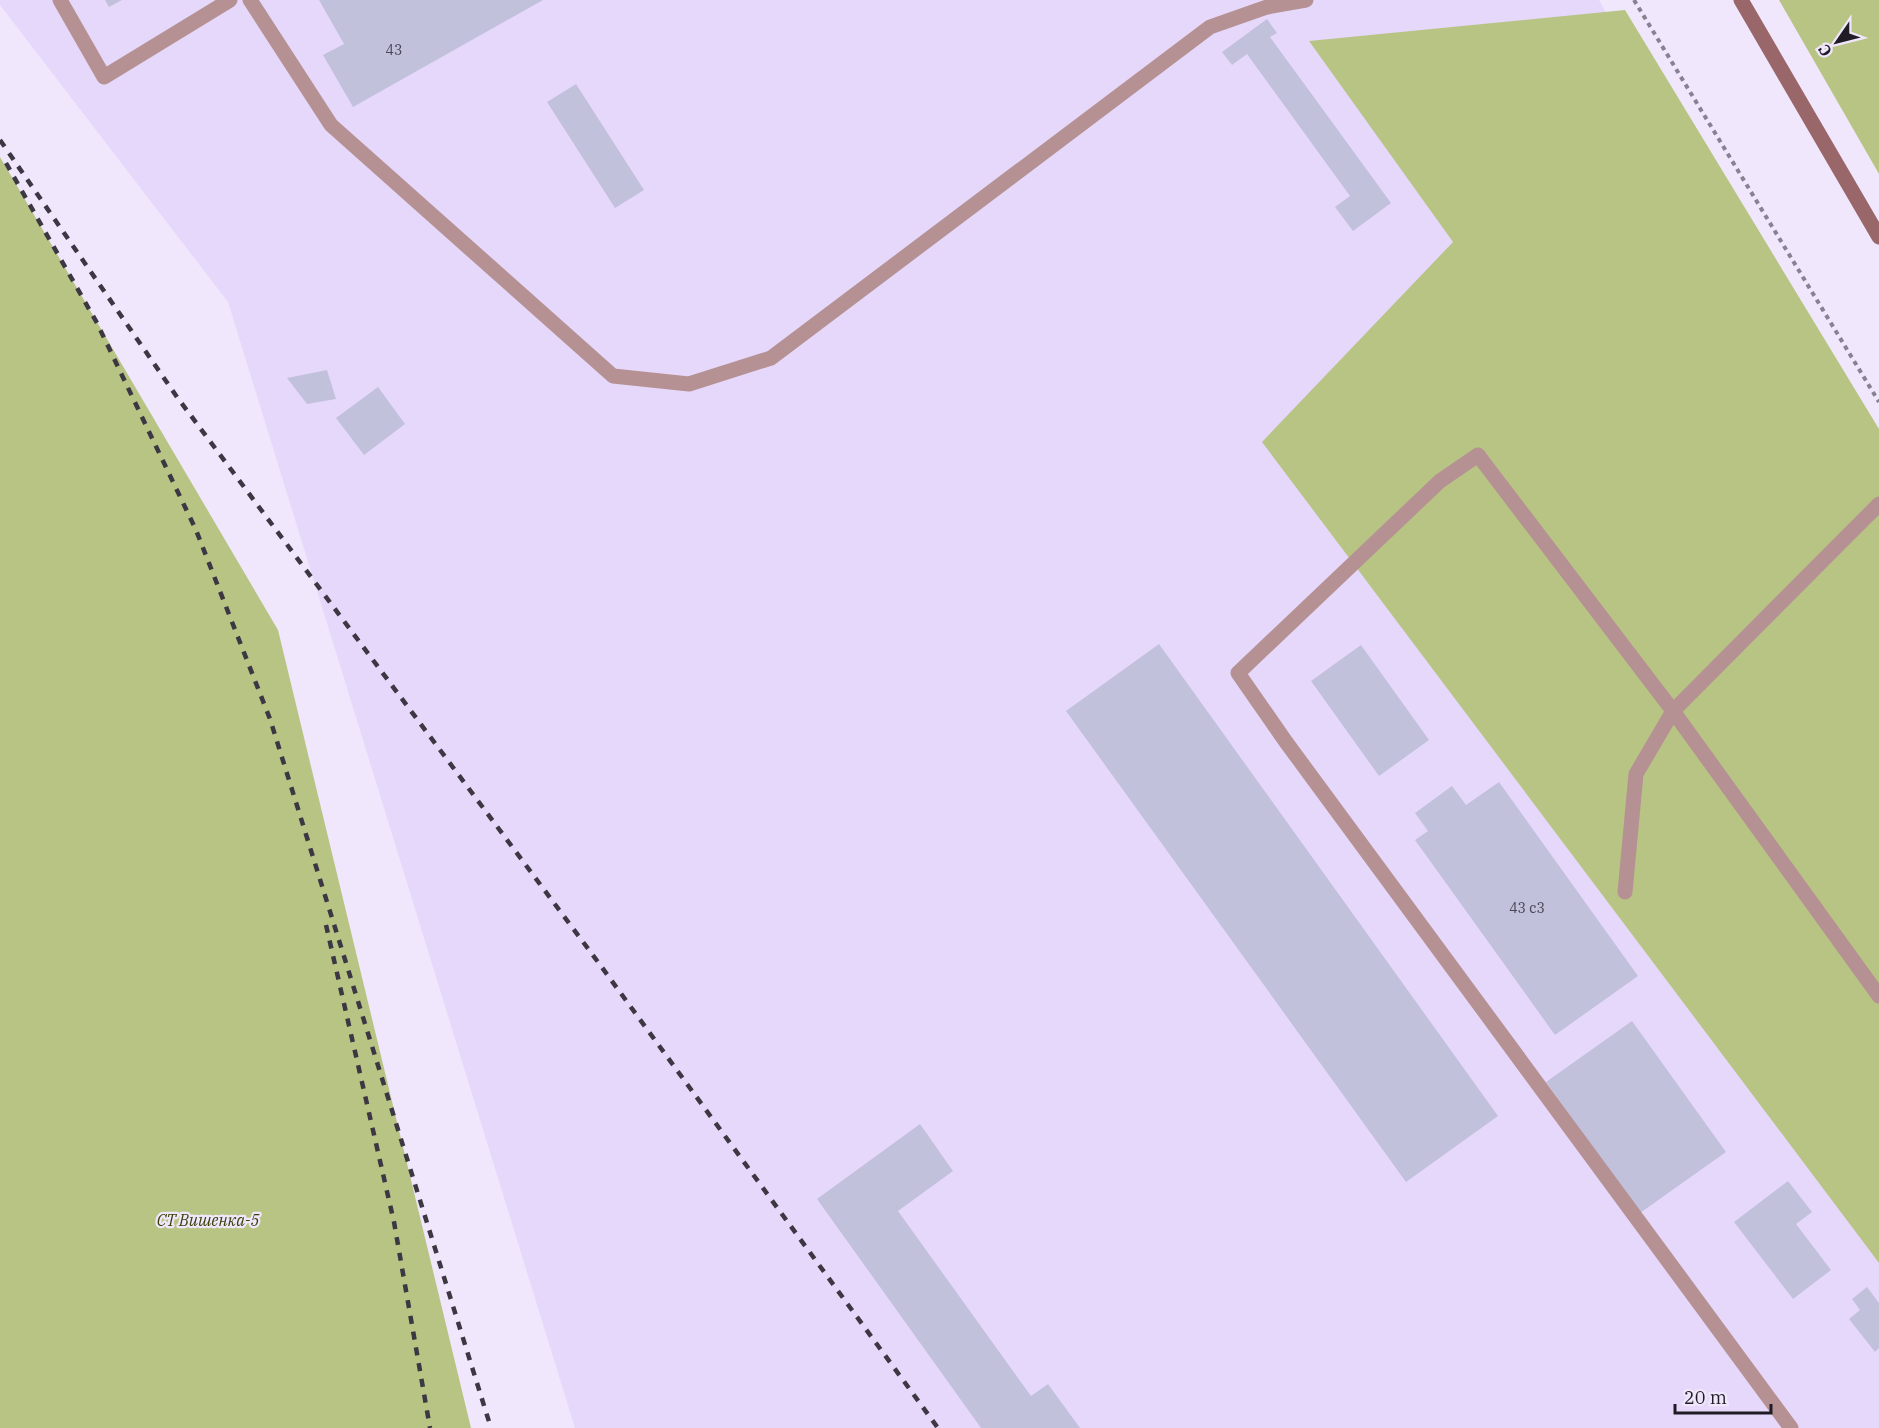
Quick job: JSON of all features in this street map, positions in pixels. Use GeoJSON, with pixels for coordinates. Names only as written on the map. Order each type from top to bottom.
{"type":"FeatureCollection","features":[{"type":"Feature","properties":{"kind":"main road"},"geometry":{"type":"LineString","coordinates":[[1741,0],[1879,237]]}},
{"type":"Feature","properties":{"kind":"street"},"geometry":{"type":"LineString","coordinates":[[60,0],[104,77],[230,0]]}},
{"type":"Feature","properties":{"kind":"street"},"geometry":{"type":"LineString","coordinates":[[250,0],[331,125],[613,376],[689,384],[771,358],[1210,27],[1267,7],[1306,0]]}},
{"type":"Feature","properties":{"kind":"street"},"geometry":{"type":"LineString","coordinates":[[1791,1428],[1300,761],[1238,673],[1440,481],[1478,455],[1673,711],[1879,996]]}},
{"type":"Feature","properties":{"kind":"street"},"geometry":{"type":"LineString","coordinates":[[1625,892],[1636,774],[1673,711],[1879,504]]}},
{"type":"Feature","properties":{"kind":"path"},"geometry":{"type":"LineString","coordinates":[[1634,0],[1879,402]]}},
{"type":"Feature","properties":{"kind":"shaded area"},"geometry":{"type":"Polygon","coordinates":[[[0,0],[1599,0],[1879,513],[1879,1428],[575,1428],[228,302],[0,5],[0,0]]]}},
{"type":"Feature","properties":{"kind":"green space"},"geometry":{"type":"Polygon","coordinates":[[[1779,0],[1879,0],[1879,174],[1779,0]]]}},
{"type":"Feature","properties":{"kind":"green space"},"geometry":{"type":"Polygon","coordinates":[[[1625,10],[1879,429],[1879,1263],[1262,442],[1453,242],[1309,41],[1625,10]]]}},
{"type":"Feature","properties":{"kind":"green space","name":"СТ Вишенка-5"},"geometry":{"type":"Polygon","coordinates":[[[0,157],[278,630],[471,1428],[0,1428],[0,157]]]}},
{"type":"Feature","properties":{"kind":"building"},"geometry":{"type":"Polygon","coordinates":[[[105,0],[122,0],[109,7],[105,0]]]}},
{"type":"Feature","properties":{"kind":"building"},"geometry":{"type":"Polygon","coordinates":[[[319,0],[543,0],[353,107],[323,55],[344,44],[319,0]]]}},
{"type":"Feature","properties":{"kind":"building"},"geometry":{"type":"Polygon","coordinates":[[[1267,19],[1277,33],[1270,37],[1391,203],[1353,231],[1335,207],[1350,196],[1247,54],[1232,65],[1222,52],[1267,19]]]}},
{"type":"Feature","properties":{"kind":"building"},"geometry":{"type":"Polygon","coordinates":[[[576,84],[644,190],[615,208],[547,102],[576,84]]]}},
{"type":"Feature","properties":{"kind":"building"},"geometry":{"type":"Polygon","coordinates":[[[327,370],[336,399],[307,404],[287,378],[327,370]]]}},
{"type":"Feature","properties":{"kind":"building"},"geometry":{"type":"Polygon","coordinates":[[[378,387],[405,424],[364,455],[336,418],[378,387]]]}},
{"type":"Feature","properties":{"kind":"building"},"geometry":{"type":"Polygon","coordinates":[[[1159,644],[1498,1116],[1406,1182],[1066,711],[1159,644]]]}},
{"type":"Feature","properties":{"kind":"building"},"geometry":{"type":"Polygon","coordinates":[[[1361,645],[1429,740],[1379,776],[1311,681],[1361,645]]]}},
{"type":"Feature","properties":{"kind":"building"},"geometry":{"type":"Polygon","coordinates":[[[1499,782],[1638,976],[1555,1035],[1415,840],[1428,831],[1415,813],[1452,786],[1466,805],[1499,782]]]}},
{"type":"Feature","properties":{"kind":"building"},"geometry":{"type":"Polygon","coordinates":[[[1632,1021],[1726,1152],[1640,1213],[1546,1082],[1632,1021]]]}},
{"type":"Feature","properties":{"kind":"building"},"geometry":{"type":"Polygon","coordinates":[[[920,1124],[953,1171],[898,1211],[1031,1396],[1048,1384],[1080,1428],[981,1428],[817,1199],[920,1124]]]}},
{"type":"Feature","properties":{"kind":"building"},"geometry":{"type":"Polygon","coordinates":[[[1788,1181],[1812,1212],[1796,1224],[1831,1270],[1793,1299],[1734,1222],[1788,1181]]]}},
{"type":"Feature","properties":{"kind":"building"},"geometry":{"type":"Polygon","coordinates":[[[1867,1287],[1879,1303],[1879,1348],[1875,1352],[1849,1319],[1860,1310],[1852,1299],[1867,1287]]]}},
{"type":"Feature","properties":{"kind":"railway"},"geometry":{"type":"LineString","coordinates":[[0,140],[177,397],[598,962],[938,1428]]}},
{"type":"Feature","properties":{"kind":"railway"},"geometry":{"type":"LineString","coordinates":[[6,163],[97,323],[196,530],[270,719],[491,1428]]}},
{"type":"Feature","properties":{"kind":"railway"},"geometry":{"type":"LineString","coordinates":[[326,925],[394,1222],[430,1428]]}}]}
